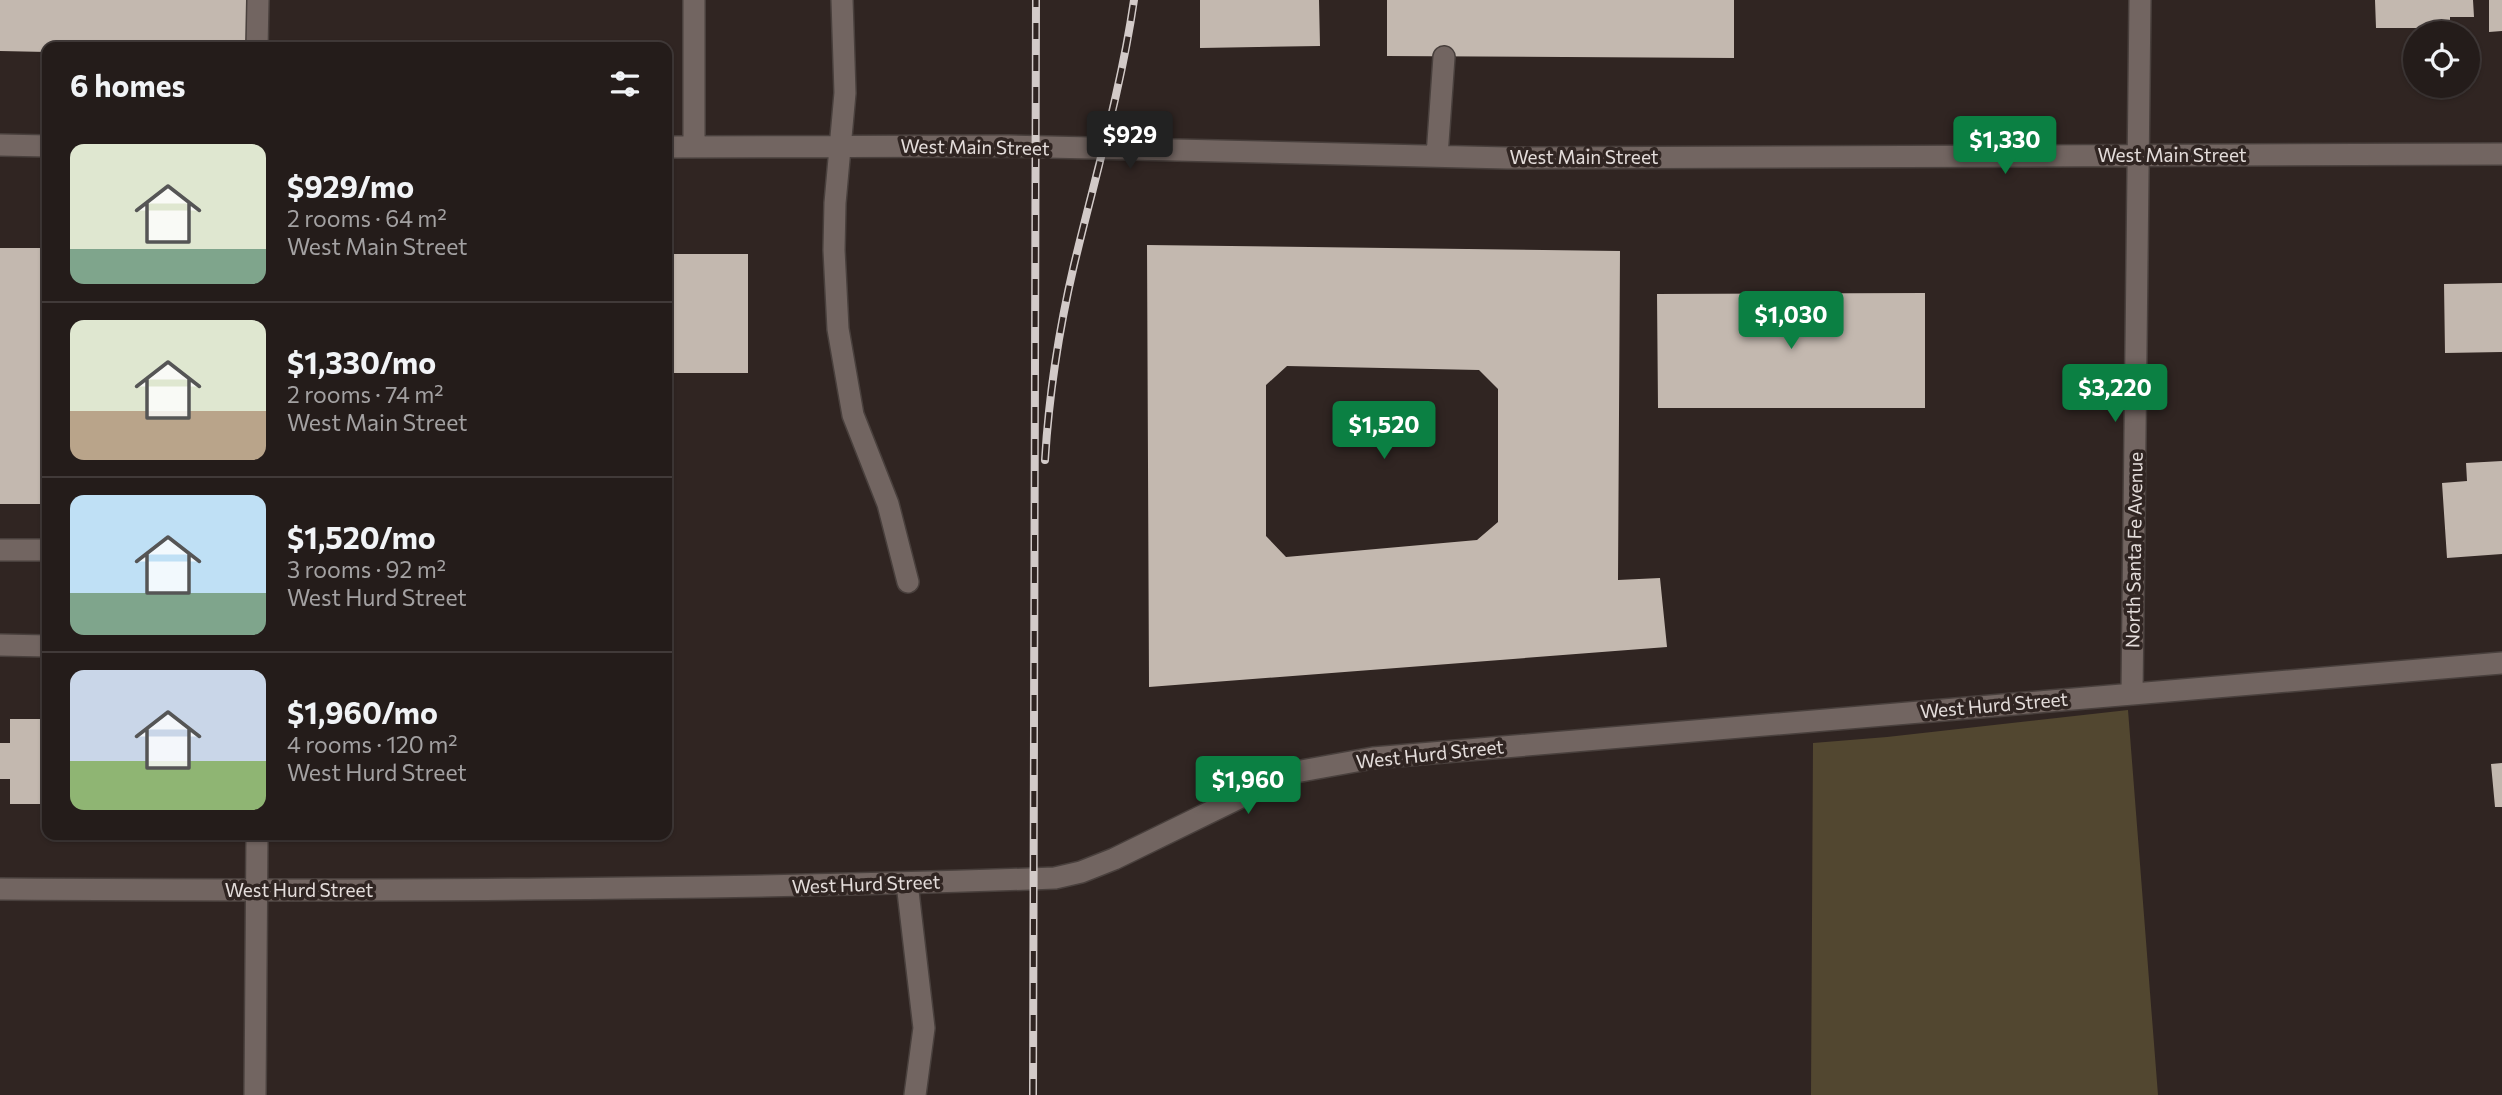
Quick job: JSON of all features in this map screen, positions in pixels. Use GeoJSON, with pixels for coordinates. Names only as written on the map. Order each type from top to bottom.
{"type":"FeatureCollection","features":[{"type":"Feature","properties":{"kind":"street"},"geometry":{"type":"LineString","coordinates":[[257,42],[258,0]]}},
{"type":"Feature","properties":{"kind":"street"},"geometry":{"type":"LineString","coordinates":[[694,0],[694,147]]}},
{"type":"Feature","properties":{"kind":"street"},"geometry":{"type":"LineString","coordinates":[[842,0],[845,93],[834,250],[838,329],[853,415],[888,504],[908,582]]}},
{"type":"Feature","properties":{"kind":"street","name":"North Santa Fe Avenue"},"geometry":{"type":"LineString","coordinates":[[2132,694],[2140,0]]}},
{"type":"Feature","properties":{"kind":"street"},"geometry":{"type":"LineString","coordinates":[[1437,156],[1444,57]]}},
{"type":"Feature","properties":{"kind":"street"},"geometry":{"type":"LineString","coordinates":[[0,145],[42,146]]}},
{"type":"Feature","properties":{"kind":"street","name":"West Main Street"},"geometry":{"type":"LineString","coordinates":[[672,147],[1008,146],[1521,158],[2502,154]]}},
{"type":"Feature","properties":{"kind":"street"},"geometry":{"type":"LineString","coordinates":[[0,550],[42,550]]}},
{"type":"Feature","properties":{"kind":"street"},"geometry":{"type":"LineString","coordinates":[[0,645],[42,646]]}},
{"type":"Feature","properties":{"kind":"street","name":"West Hurd Street"},"geometry":{"type":"LineString","coordinates":[[0,889],[258,891],[714,888],[1055,878],[1081,872],[1114,859],[1290,773],[1373,758],[2502,663]]}},
{"type":"Feature","properties":{"kind":"street"},"geometry":{"type":"LineString","coordinates":[[255,1095],[257,840]]}},
{"type":"Feature","properties":{"kind":"street"},"geometry":{"type":"LineString","coordinates":[[907,883],[924,1028],[915,1095]]}},
{"type":"Feature","properties":{"kind":"shaded area"},"geometry":{"type":"Polygon","coordinates":[[[2128,710],[2158,1095],[1811,1095],[1813,743],[2128,710]]]}},
{"type":"Feature","properties":{"kind":"building"},"geometry":{"type":"Polygon","coordinates":[[[0,0],[250,0],[249,42],[42,42],[42,52],[0,51],[0,0]]]}},
{"type":"Feature","properties":{"kind":"building"},"geometry":{"type":"Polygon","coordinates":[[[1200,0],[1319,0],[1320,46],[1200,48],[1200,0]]]}},
{"type":"Feature","properties":{"kind":"building"},"geometry":{"type":"Polygon","coordinates":[[[1387,0],[1734,0],[1734,58],[1387,56],[1387,0]]]}},
{"type":"Feature","properties":{"kind":"building"},"geometry":{"type":"Polygon","coordinates":[[[2375,0],[2473,0],[2474,17],[2450,17],[2450,21],[2403,21],[2403,28],[2376,28],[2375,0]]]}},
{"type":"Feature","properties":{"kind":"building"},"geometry":{"type":"Polygon","coordinates":[[[2489,0],[2502,0],[2502,31],[2489,32],[2489,0]]]}},
{"type":"Feature","properties":{"kind":"building"},"geometry":{"type":"Polygon","coordinates":[[[1147,245],[1620,251],[1618,580],[1660,578],[1667,647],[1149,687],[1147,245]],[[1287,366],[1266,385],[1266,536],[1286,557],[1477,540],[1498,522],[1498,389],[1479,370],[1287,366]]]}},
{"type":"Feature","properties":{"kind":"building"},"geometry":{"type":"Polygon","coordinates":[[[0,248],[42,248],[42,504],[0,504],[0,248]]]}},
{"type":"Feature","properties":{"kind":"building"},"geometry":{"type":"Polygon","coordinates":[[[672,254],[748,254],[748,373],[672,373],[672,254]]]}},
{"type":"Feature","properties":{"kind":"building"},"geometry":{"type":"Polygon","coordinates":[[[2502,283],[2502,352],[2445,353],[2444,284],[2502,283]]]}},
{"type":"Feature","properties":{"kind":"building"},"geometry":{"type":"Polygon","coordinates":[[[1925,293],[1925,408],[1658,408],[1657,294],[1925,293]]]}},
{"type":"Feature","properties":{"kind":"building"},"geometry":{"type":"Polygon","coordinates":[[[2502,461],[2502,554],[2447,558],[2442,483],[2467,481],[2466,463],[2502,461]]]}},
{"type":"Feature","properties":{"kind":"building"},"geometry":{"type":"Polygon","coordinates":[[[10,719],[42,719],[42,820],[41,804],[10,804],[10,779],[0,779],[0,743],[10,743],[10,719]]]}},
{"type":"Feature","properties":{"kind":"building"},"geometry":{"type":"Polygon","coordinates":[[[2502,763],[2502,807],[2495,807],[2491,764],[2502,763]]]}},
{"type":"Feature","properties":{"kind":"railway"},"geometry":{"type":"LineString","coordinates":[[1033,1095],[1036,0]]}},
{"type":"Feature","properties":{"kind":"railway"},"geometry":{"type":"LineString","coordinates":[[1045,460],[1052,386],[1064,313],[1115,100],[1134,0]]}}]}
